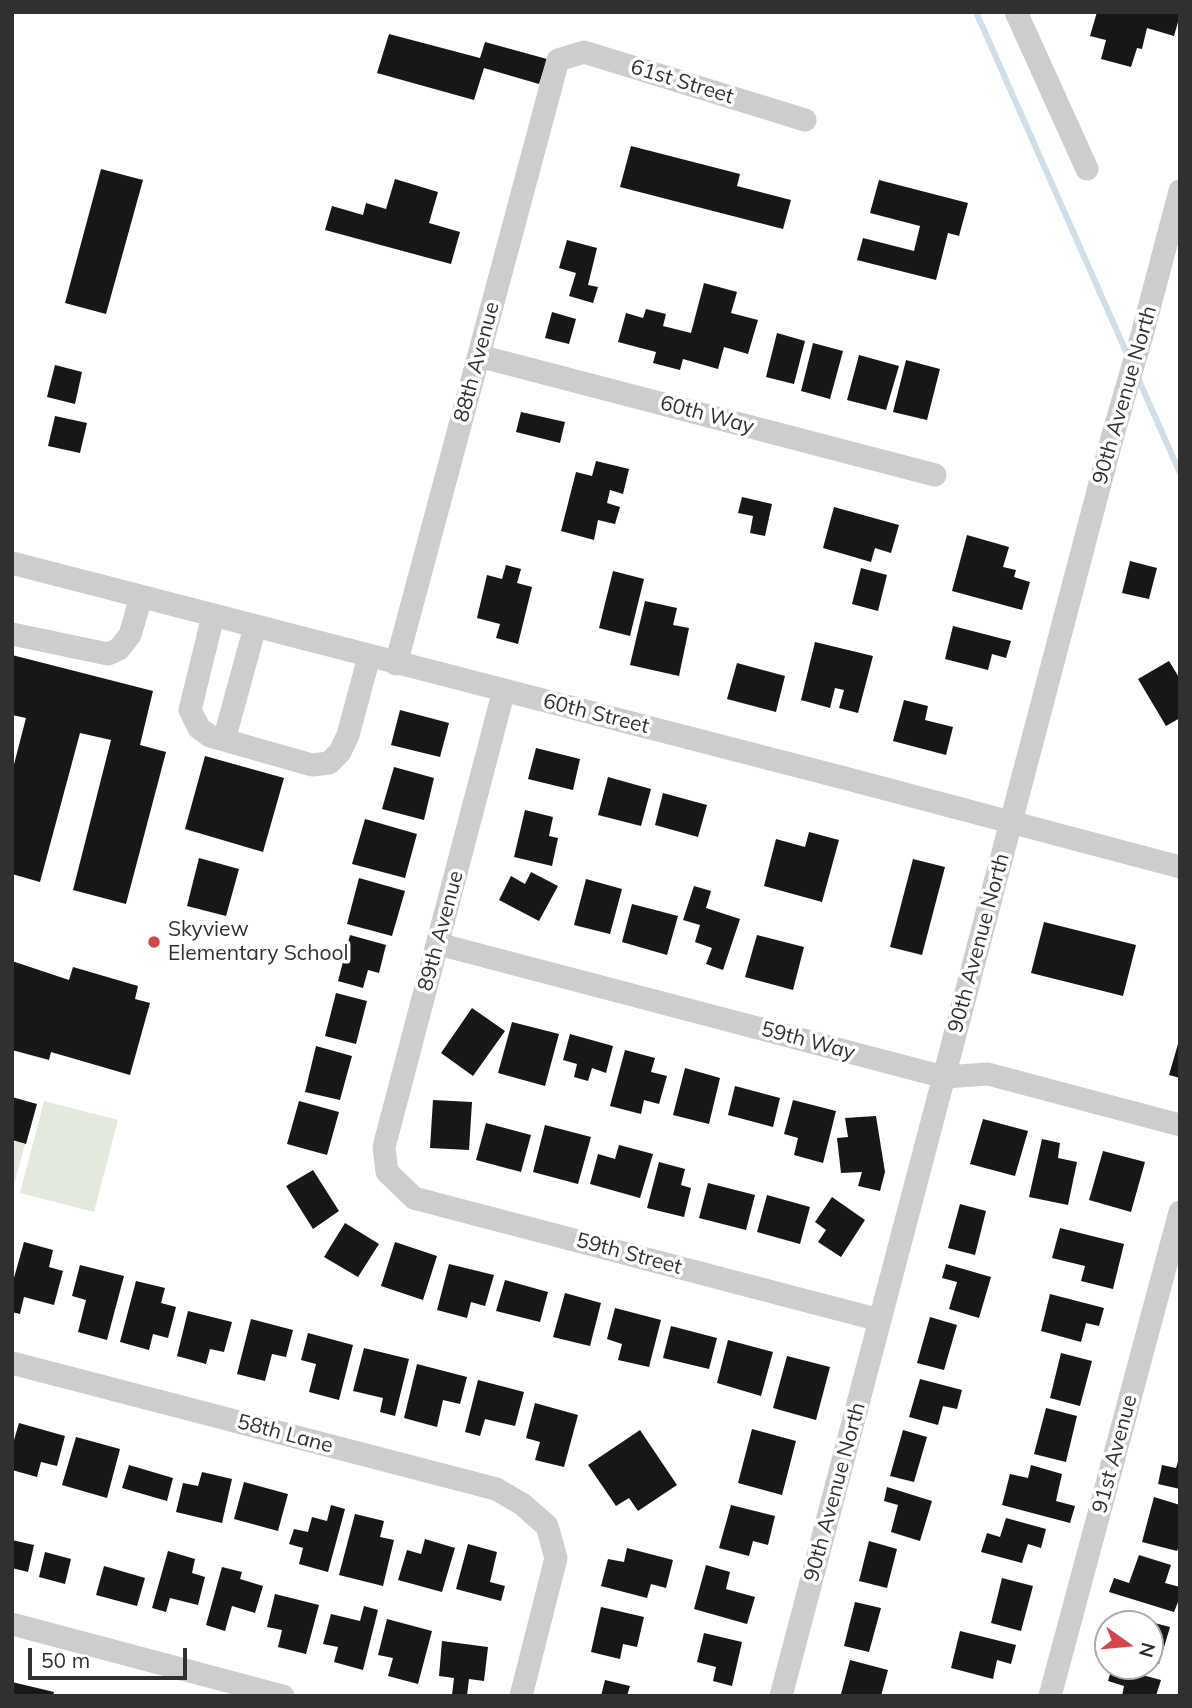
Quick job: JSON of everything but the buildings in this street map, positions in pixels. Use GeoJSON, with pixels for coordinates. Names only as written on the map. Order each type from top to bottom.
{"type":"FeatureCollection","features":[{"type":"Feature","properties":{"kind":"street"},"geometry":{"type":"LineString","coordinates":[[1016,12],[1087,170]]}},
{"type":"Feature","properties":{"kind":"street","name":"61st Street"},"geometry":{"type":"LineString","coordinates":[[558,60],[584,52],[805,120]]}},
{"type":"Feature","properties":{"kind":"street","name":"88th Avenue"},"geometry":{"type":"LineString","coordinates":[[396,664],[558,60]]}},
{"type":"Feature","properties":{"kind":"street","name":"90th Avenue North"},"geometry":{"type":"LineString","coordinates":[[781,1696],[1112,438],[1180,191]]}},
{"type":"Feature","properties":{"kind":"street","name":"60th Way"},"geometry":{"type":"LineString","coordinates":[[479,356],[935,475]]}},
{"type":"Feature","properties":{"kind":"street","name":"60th Street"},"geometry":{"type":"LineString","coordinates":[[12,563],[1180,867]]}},
{"type":"Feature","properties":{"kind":"street"},"geometry":{"type":"LineString","coordinates":[[12,634],[108,654],[119,649],[130,635],[141,597]]}},
{"type":"Feature","properties":{"kind":"street"},"geometry":{"type":"LineString","coordinates":[[213,616],[190,710],[199,728],[211,736],[312,765],[330,763],[340,752],[348,735],[369,657]]}},
{"type":"Feature","properties":{"kind":"street"},"geometry":{"type":"LineString","coordinates":[[224,740],[255,627]]}},
{"type":"Feature","properties":{"kind":"street","name":"89th Avenue"},"geometry":{"type":"LineString","coordinates":[[387,1172],[384,1147],[504,690]]}},
{"type":"Feature","properties":{"kind":"street","name":"59th Way"},"geometry":{"type":"LineString","coordinates":[[438,944],[944,1077],[988,1074],[1180,1125]]}},
{"type":"Feature","properties":{"kind":"street","name":"59th Street"},"geometry":{"type":"LineString","coordinates":[[387,1172],[414,1198],[880,1320]]}},
{"type":"Feature","properties":{"kind":"street","name":"91st Avenue"},"geometry":{"type":"LineString","coordinates":[[1050,1696],[1180,1212]]}},
{"type":"Feature","properties":{"kind":"street","name":"58th Lane"},"geometry":{"type":"LineString","coordinates":[[12,1363],[496,1489],[522,1504],[547,1526],[556,1558],[521,1696]]}},
{"type":"Feature","properties":{"kind":"street"},"geometry":{"type":"LineString","coordinates":[[12,1625],[284,1696]]}},
{"type":"Feature","properties":{"kind":"shaded area"},"geometry":{"type":"Polygon","coordinates":[[[44,1101],[118,1120],[94,1212],[20,1193],[44,1101]]]}},
{"type":"Feature","properties":{"kind":"shaded area"},"geometry":{"type":"Polygon","coordinates":[[[12,1141],[25,1144],[12,1192],[12,1141]]]}},
{"type":"Feature","properties":{"kind":"waterway"},"geometry":{"type":"LineString","coordinates":[[976,12],[1128,356]]}},
{"type":"Feature","properties":{"kind":"waterway"},"geometry":{"type":"LineString","coordinates":[[1137,376],[1180,473]]}},
{"type":"Feature","properties":{"kind":"place","name":"Skyview Elementary School"},"geometry":{"type":"Point","coordinates":[154,942]}}]}
